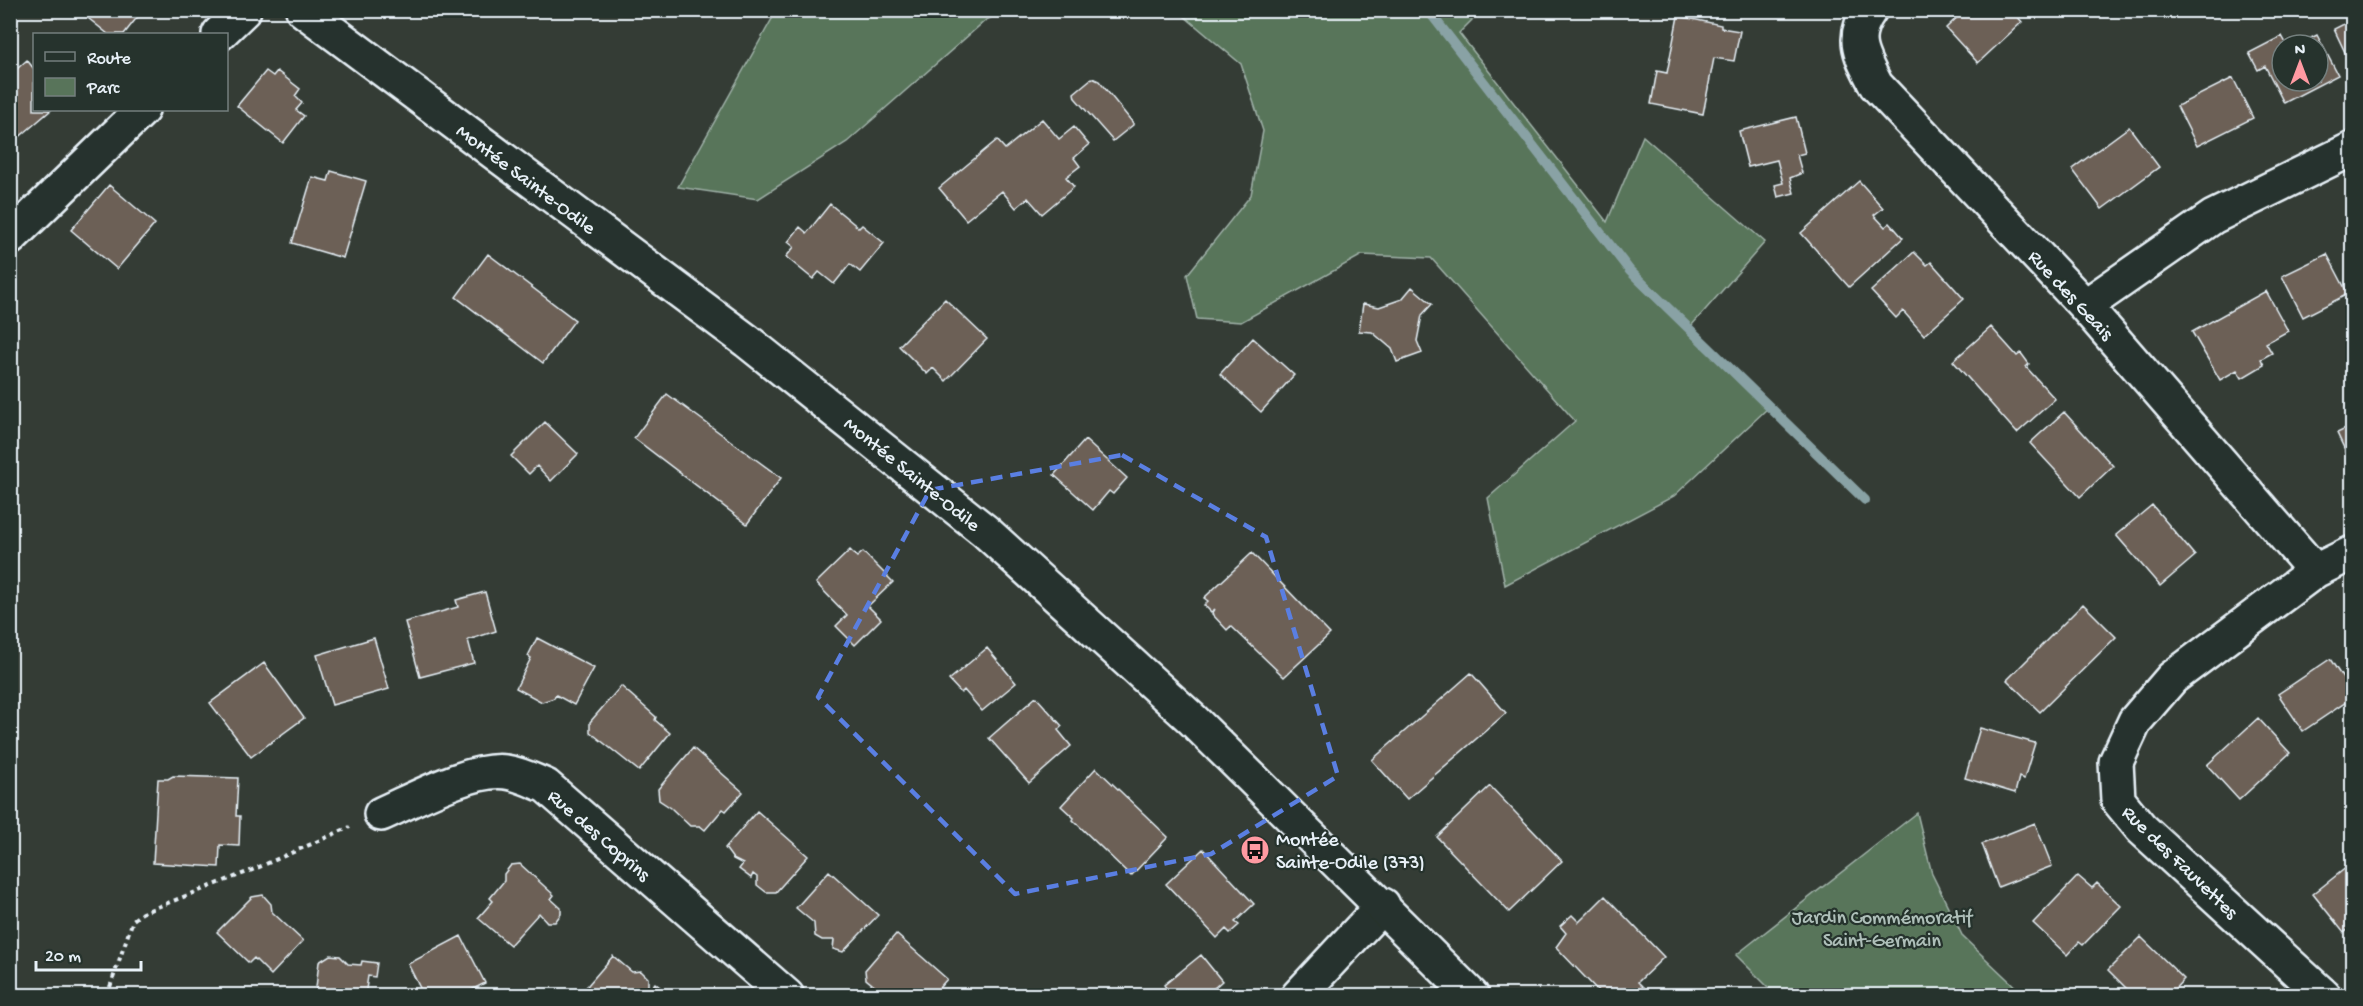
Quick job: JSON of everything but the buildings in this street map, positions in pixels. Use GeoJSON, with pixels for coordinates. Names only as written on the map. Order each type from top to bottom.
{"type":"FeatureCollection","features":[{"type":"Feature","properties":{"kind":"street"},"geometry":{"type":"LineString","coordinates":[[220,33],[244,10]]}},
{"type":"Feature","properties":{"kind":"street","name":"Montée Sainte-Odile"},"geometry":{"type":"LineString","coordinates":[[303,10],[747,341],[985,531],[1192,719],[1383,905],[1472,996]]}},
{"type":"Feature","properties":{"kind":"street","name":"Rue des Geais"},"geometry":{"type":"LineString","coordinates":[[1870,10],[1861,23],[1858,50],[1875,85],[2085,306],[2315,571]]}},
{"type":"Feature","properties":{"kind":"street"},"geometry":{"type":"LineString","coordinates":[[10,238],[141,111]]}},
{"type":"Feature","properties":{"kind":"street"},"geometry":{"type":"LineString","coordinates":[[2085,306],[2213,217],[2352,149]]}},
{"type":"Feature","properties":{"kind":"street","name":"Rue des Fauvettes"},"geometry":{"type":"LineString","coordinates":[[2324,996],[2141,828],[2118,800],[2116,762],[2135,721],[2172,678],[2315,571],[2352,554]]}},
{"type":"Feature","properties":{"kind":"street","name":"Rue des Coprins"},"geometry":{"type":"LineString","coordinates":[[381,814],[480,772],[504,771],[546,786],[787,996]]}},
{"type":"Feature","properties":{"kind":"street"},"geometry":{"type":"LineString","coordinates":[[1299,996],[1383,905]]}},
{"type":"Feature","properties":{"kind":"path"},"geometry":{"type":"LineString","coordinates":[[107,996],[133,920],[142,913],[250,871],[381,814]]}},
{"type":"Feature","properties":{"kind":"highlighted area"},"geometry":{"type":"Polygon","coordinates":[[[1122,455],[1266,537],[1338,776],[1211,854],[1015,894],[818,697],[930,490],[1122,455]]]}},
{"type":"Feature","properties":{"kind":"green space"},"geometry":{"type":"Polygon","coordinates":[[[777,10],[1005,11],[986,20],[847,142],[758,199],[678,187],[777,10]]]}},
{"type":"Feature","properties":{"kind":"green space"},"geometry":{"type":"Polygon","coordinates":[[[1178,11],[1481,11],[1459,33],[1607,222],[1643,136],[1765,242],[1691,326],[1768,408],[1674,496],[1505,585],[1488,498],[1575,421],[1431,258],[1362,255],[1241,322],[1197,319],[1187,275],[1251,195],[1263,131],[1241,64],[1178,11]]]}},
{"type":"Feature","properties":{"kind":"green space","name":"Jardin Commémoratif Saint-Germain"},"geometry":{"type":"Polygon","coordinates":[[[1917,813],[1932,874],[1963,937],[2024,995],[1776,995],[1736,955],[1917,813]]]}},
{"type":"Feature","properties":{"kind":"waterway"},"geometry":{"type":"LineString","coordinates":[[1428,10],[1630,271],[1865,500]]}},
{"type":"Feature","properties":{"kind":"place","name":"Montée Sainte-Odile (373)"},"geometry":{"type":"Point","coordinates":[1255,850]}}]}
